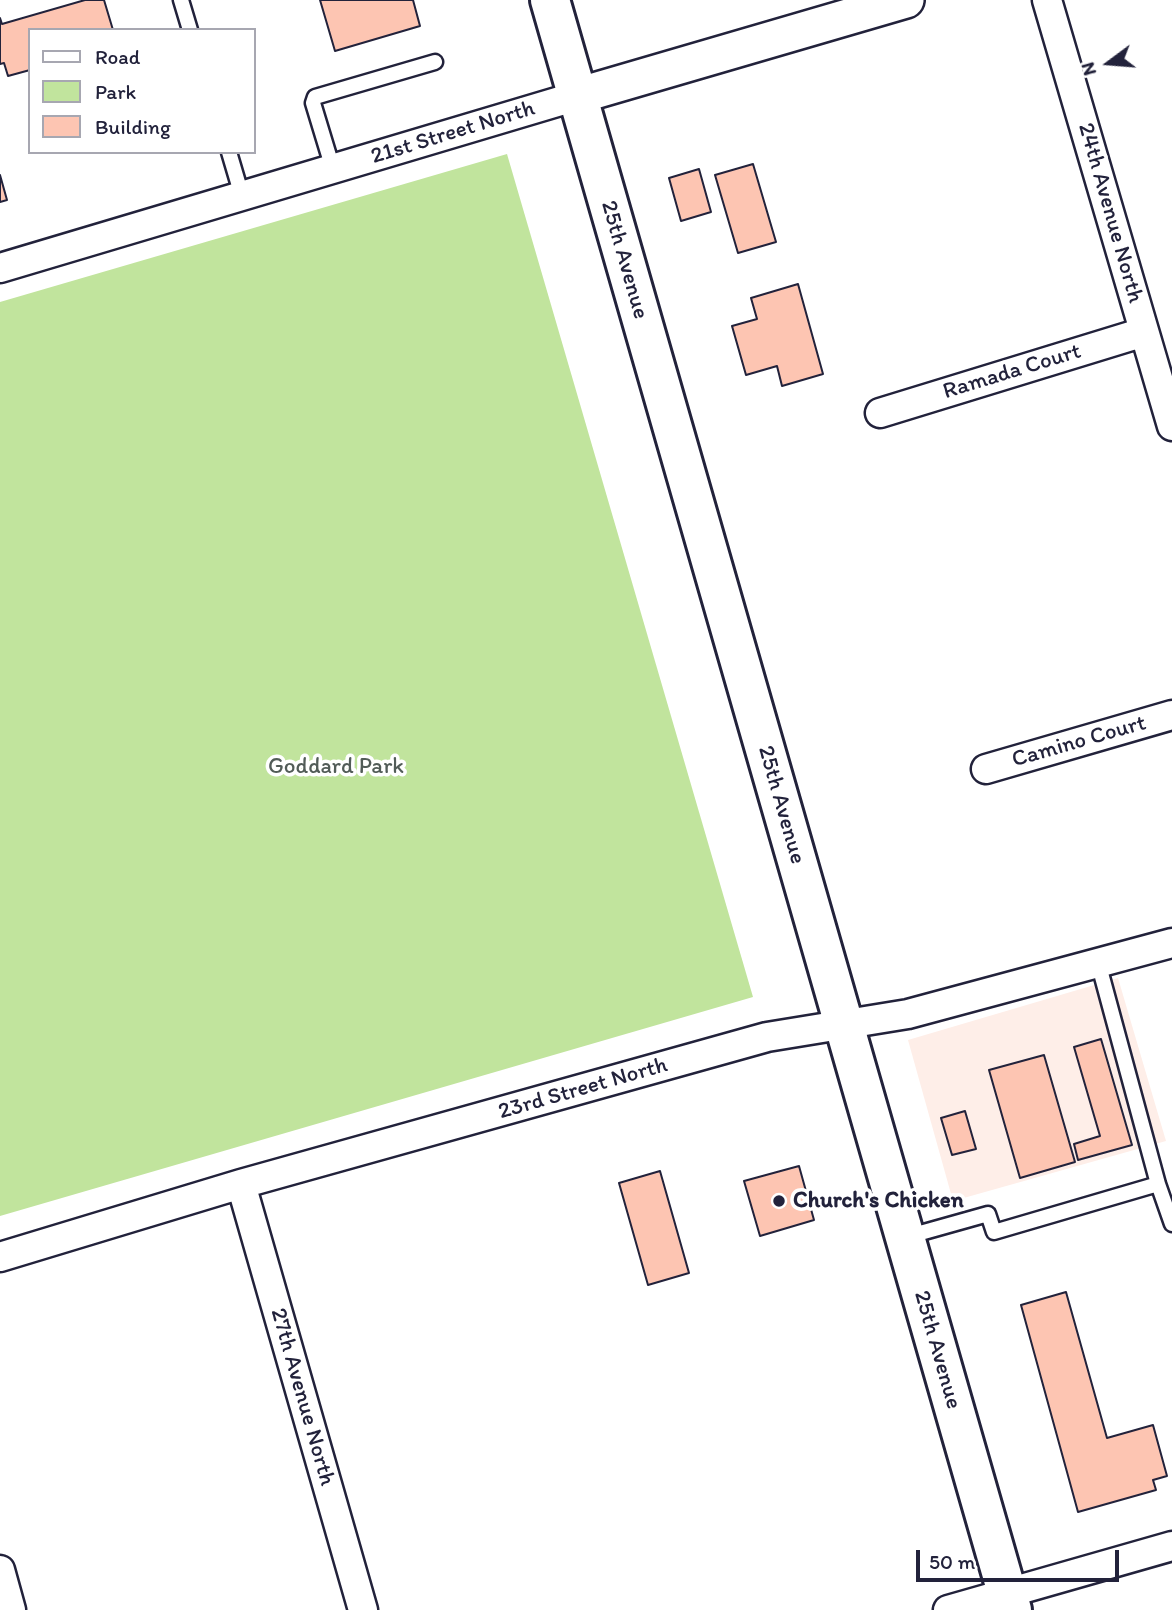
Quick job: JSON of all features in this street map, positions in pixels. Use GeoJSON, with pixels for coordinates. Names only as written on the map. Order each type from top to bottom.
{"type":"FeatureCollection","features":[{"type":"Feature","properties":{"kind":"main road","name":"25th Avenue"},"geometry":{"type":"LineString","coordinates":[[550,0],[1010,1602]]}},
{"type":"Feature","properties":{"kind":"street","name":"21st Street North"},"geometry":{"type":"LineString","coordinates":[[0,268],[577,96],[842,9],[906,0]]}},
{"type":"Feature","properties":{"kind":"street","name":"24th Avenue North"},"geometry":{"type":"LineString","coordinates":[[1047,0],[1172,426]]}},
{"type":"Feature","properties":{"kind":"street","name":"Ramada Court"},"geometry":{"type":"LineString","coordinates":[[880,413],[1144,332]]}},
{"type":"Feature","properties":{"kind":"street","name":"Camino Court"},"geometry":{"type":"LineString","coordinates":[[986,769],[1172,715]]}},
{"type":"Feature","properties":{"kind":"street","name":"23rd Street North"},"geometry":{"type":"LineString","coordinates":[[0,1257],[241,1184],[768,1037],[908,1014],[1172,943]]}},
{"type":"Feature","properties":{"kind":"street","name":"27th Avenue North"},"geometry":{"type":"LineString","coordinates":[[241,1184],[363,1610]]}},
{"type":"Feature","properties":{"kind":"street"},"geometry":{"type":"LineString","coordinates":[[948,1610],[1010,1602],[1172,1546]]}},
{"type":"Feature","properties":{"kind":"street"},"geometry":{"type":"LineString","coordinates":[[0,1570],[11,1610]]}},
{"type":"Feature","properties":{"kind":"lane"},"geometry":{"type":"LineString","coordinates":[[181,0],[189,28]]}},
{"type":"Feature","properties":{"kind":"lane"},"geometry":{"type":"LineString","coordinates":[[332,169],[313,103],[315,97],[435,62]]}},
{"type":"Feature","properties":{"kind":"lane"},"geometry":{"type":"LineString","coordinates":[[230,154],[242,196]]}},
{"type":"Feature","properties":{"kind":"lane"},"geometry":{"type":"LineString","coordinates":[[1098,962],[1158,1184],[1172,1224]]}},
{"type":"Feature","properties":{"kind":"lane"},"geometry":{"type":"LineString","coordinates":[[904,1237],[988,1214],[994,1233],[1158,1184]]}},
{"type":"Feature","properties":{"kind":"shaded area"},"geometry":{"type":"Polygon","coordinates":[[[1118,978],[1166,1141],[953,1201],[908,1040],[1118,978]]]}},
{"type":"Feature","properties":{"kind":"green space","name":"Goddard Park"},"geometry":{"type":"Polygon","coordinates":[[[507,154],[753,997],[0,1216],[0,302],[507,154]]]}},
{"type":"Feature","properties":{"kind":"building"},"geometry":{"type":"Polygon","coordinates":[[[85,0],[104,0],[112,28],[28,28],[28,71],[8,76],[4,63],[0,64],[0,18],[2,24],[85,0]]]}},
{"type":"Feature","properties":{"kind":"building"},"geometry":{"type":"Polygon","coordinates":[[[320,0],[413,0],[420,26],[335,51],[320,0]]]}},
{"type":"Feature","properties":{"kind":"building"},"geometry":{"type":"Polygon","coordinates":[[[753,164],[776,242],[738,253],[715,175],[753,164]]]}},
{"type":"Feature","properties":{"kind":"building"},"geometry":{"type":"Polygon","coordinates":[[[699,169],[711,212],[681,221],[669,178],[699,169]]]}},
{"type":"Feature","properties":{"kind":"building"},"geometry":{"type":"Polygon","coordinates":[[[0,175],[7,200],[0,202],[0,175]]]}},
{"type":"Feature","properties":{"kind":"building"},"geometry":{"type":"Polygon","coordinates":[[[798,284],[823,374],[782,386],[777,366],[746,375],[732,326],[757,319],[751,298],[798,284]]]}},
{"type":"Feature","properties":{"kind":"building"},"geometry":{"type":"Polygon","coordinates":[[[1101,1039],[1132,1145],[1078,1160],[1074,1144],[1100,1136],[1074,1047],[1101,1039]]]}},
{"type":"Feature","properties":{"kind":"building"},"geometry":{"type":"Polygon","coordinates":[[[1044,1055],[1075,1162],[1020,1178],[989,1070],[1044,1055]]]}},
{"type":"Feature","properties":{"kind":"building"},"geometry":{"type":"Polygon","coordinates":[[[965,1111],[976,1149],[952,1155],[941,1118],[965,1111]]]}},
{"type":"Feature","properties":{"kind":"building","name":"Church's Chicken"},"geometry":{"type":"Polygon","coordinates":[[[799,1166],[814,1220],[760,1236],[744,1181],[799,1166]]]}},
{"type":"Feature","properties":{"kind":"building"},"geometry":{"type":"Polygon","coordinates":[[[660,1171],[689,1273],[648,1285],[619,1183],[660,1171]]]}},
{"type":"Feature","properties":{"kind":"building"},"geometry":{"type":"Polygon","coordinates":[[[1066,1292],[1107,1438],[1153,1425],[1167,1476],[1153,1480],[1156,1490],[1078,1512],[1021,1305],[1066,1292]]]}},
{"type":"Feature","properties":{"kind":"place","name":"Church's Chicken"},"geometry":{"type":"Point","coordinates":[779,1201]}}]}
